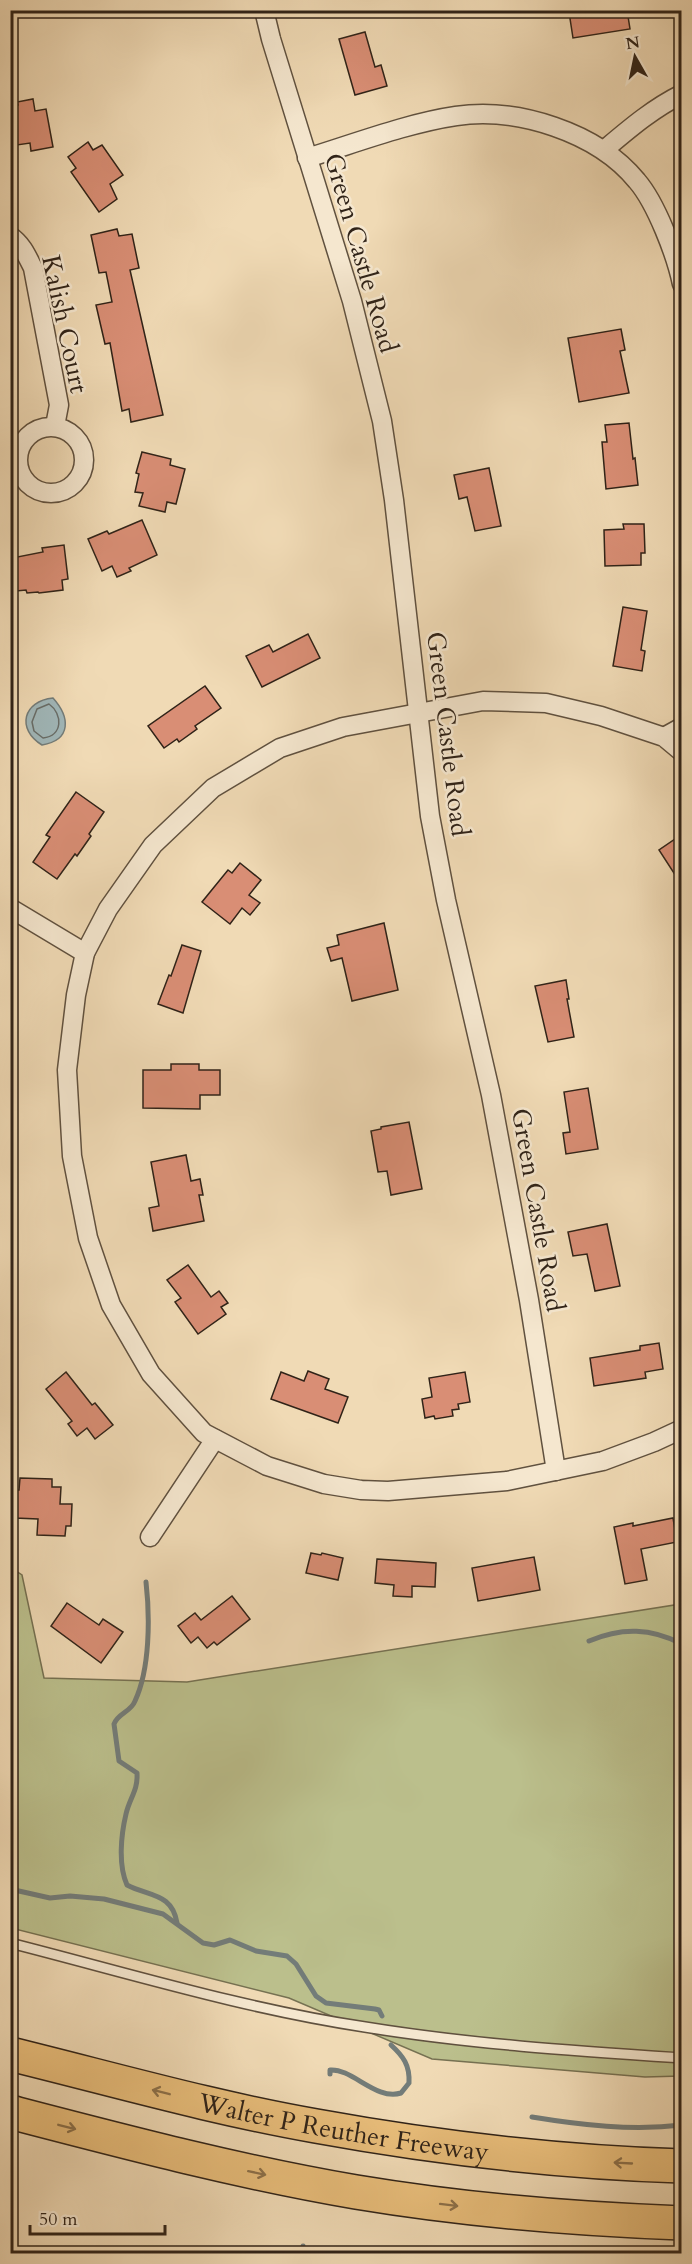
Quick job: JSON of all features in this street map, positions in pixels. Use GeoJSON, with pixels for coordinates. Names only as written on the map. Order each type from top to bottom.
{"type":"FeatureCollection","features":[{"type":"Feature","properties":{"kind":"highway","name":"Walter P Reuther Freeway"},"geometry":{"type":"LineString","coordinates":[[10,2054],[250,2113],[381,2137],[525,2156],[681,2166]]}},
{"type":"Feature","properties":{"kind":"highway"},"geometry":{"type":"LineString","coordinates":[[10,2112],[224,2166],[357,2192],[548,2216],[681,2223]]}},
{"type":"Feature","properties":{"kind":"street","name":"Green Castle Road"},"geometry":{"type":"LineString","coordinates":[[264,10],[352,301],[382,421],[394,500],[430,816],[446,900],[491,1095],[529,1300],[556,1471]]}},
{"type":"Feature","properties":{"kind":"street"},"geometry":{"type":"LineString","coordinates":[[604,150],[640,119],[681,94]]}},
{"type":"Feature","properties":{"kind":"street"},"geometry":{"type":"LineString","coordinates":[[307,158],[390,132],[455,116],[495,113],[521,117],[560,130],[604,150],[637,180],[651,203],[678,267],[681,284]]}},
{"type":"Feature","properties":{"kind":"street","name":"Kalish Court"},"geometry":{"type":"LineString","coordinates":[[11,237],[24,251],[33,268],[59,405],[55,426]]}},
{"type":"Feature","properties":{"kind":"street"},"geometry":{"type":"LineString","coordinates":[[681,752],[664,737],[601,716],[546,703],[483,701],[343,727],[279,748],[213,788],[153,845],[108,909],[85,953],[76,995],[67,1070],[72,1156],[88,1238],[111,1305],[151,1374],[204,1433],[267,1466],[324,1484],[361,1490],[387,1491],[507,1481],[556,1471],[603,1461],[681,1429]]}},
{"type":"Feature","properties":{"kind":"street"},"geometry":{"type":"LineString","coordinates":[[664,737],[681,727]]}},
{"type":"Feature","properties":{"kind":"street"},"geometry":{"type":"LineString","coordinates":[[10,908],[85,953]]}},
{"type":"Feature","properties":{"kind":"street"},"geometry":{"type":"LineString","coordinates":[[150,1537],[215,1439]]}},
{"type":"Feature","properties":{"kind":"lane"},"geometry":{"type":"LineString","coordinates":[[10,1943],[265,2008],[364,2027],[533,2047],[681,2058]]}},
{"type":"Feature","properties":{"kind":"green space"},"geometry":{"type":"Polygon","coordinates":[[[10,1567],[22,1575],[44,1678],[187,1682],[681,1604],[681,2076],[645,2077],[432,2059],[289,1998],[11,1928],[10,1567]]]}},
{"type":"Feature","properties":{"kind":"water"},"geometry":{"type":"Polygon","coordinates":[[[53,698],[63,713],[65,727],[59,738],[42,745],[29,731],[26,717],[35,704],[53,698]]]}},
{"type":"Feature","properties":{"kind":"building"},"geometry":{"type":"Polygon","coordinates":[[[627,10],[630,29],[573,38],[569,12],[627,10]]]}},
{"type":"Feature","properties":{"kind":"building"},"geometry":{"type":"Polygon","coordinates":[[[365,32],[375,67],[381,65],[387,86],[355,95],[339,39],[365,32]]]}},
{"type":"Feature","properties":{"kind":"building"},"geometry":{"type":"Polygon","coordinates":[[[33,99],[35,111],[46,109],[53,147],[31,151],[30,143],[10,146],[10,107],[18,105],[17,102],[33,99]]]}},
{"type":"Feature","properties":{"kind":"building"},"geometry":{"type":"Polygon","coordinates":[[[88,142],[93,150],[102,145],[123,175],[110,184],[117,199],[99,212],[71,172],[76,168],[68,157],[88,142]]]}},
{"type":"Feature","properties":{"kind":"building"},"geometry":{"type":"Polygon","coordinates":[[[117,229],[119,236],[132,234],[139,268],[130,270],[163,415],[131,422],[129,409],[122,411],[110,343],[105,344],[96,305],[112,302],[106,272],[99,273],[91,235],[117,229]]]}},
{"type":"Feature","properties":{"kind":"building"},"geometry":{"type":"Polygon","coordinates":[[[621,329],[625,350],[620,351],[629,393],[579,402],[568,338],[621,329]]]}},
{"type":"Feature","properties":{"kind":"building"},"geometry":{"type":"Polygon","coordinates":[[[629,423],[638,485],[606,489],[602,442],[607,442],[605,425],[629,423]]]}},
{"type":"Feature","properties":{"kind":"building"},"geometry":{"type":"Polygon","coordinates":[[[142,452],[171,459],[170,465],[185,469],[176,504],[167,502],[165,512],[139,506],[143,493],[135,492],[139,474],[136,473],[142,452]]]}},
{"type":"Feature","properties":{"kind":"building"},"geometry":{"type":"Polygon","coordinates":[[[489,468],[501,526],[475,531],[467,497],[459,499],[454,475],[489,468]]]}},
{"type":"Feature","properties":{"kind":"building"},"geometry":{"type":"Polygon","coordinates":[[[142,520],[157,555],[129,568],[131,571],[117,577],[112,566],[102,571],[88,539],[107,531],[109,534],[142,520]]]}},
{"type":"Feature","properties":{"kind":"building"},"geometry":{"type":"Polygon","coordinates":[[[623,524],[644,524],[645,553],[641,553],[641,565],[605,566],[604,530],[624,529],[623,524]]]}},
{"type":"Feature","properties":{"kind":"building"},"geometry":{"type":"Polygon","coordinates":[[[64,545],[68,579],[62,580],[63,590],[39,593],[27,593],[26,590],[16,591],[12,558],[43,552],[42,548],[64,545]]]}},
{"type":"Feature","properties":{"kind":"building"},"geometry":{"type":"Polygon","coordinates":[[[623,607],[647,611],[641,650],[645,651],[642,671],[613,666],[623,607]]]}},
{"type":"Feature","properties":{"kind":"building"},"geometry":{"type":"Polygon","coordinates":[[[308,634],[320,658],[262,687],[246,656],[269,645],[273,652],[308,634]]]}},
{"type":"Feature","properties":{"kind":"building"},"geometry":{"type":"Polygon","coordinates":[[[205,686],[221,708],[195,726],[197,729],[179,742],[177,739],[164,748],[148,726],[205,686]]]}},
{"type":"Feature","properties":{"kind":"building"},"geometry":{"type":"Polygon","coordinates":[[[76,792],[104,812],[77,856],[75,854],[57,879],[33,862],[50,837],[46,835],[76,792]]]}},
{"type":"Feature","properties":{"kind":"building"},"geometry":{"type":"Polygon","coordinates":[[[681,835],[681,884],[659,850],[681,835]]]}},
{"type":"Feature","properties":{"kind":"building"},"geometry":{"type":"Polygon","coordinates":[[[240,863],[261,880],[249,895],[260,903],[250,915],[242,908],[230,924],[202,902],[228,870],[232,873],[240,863]]]}},
{"type":"Feature","properties":{"kind":"building"},"geometry":{"type":"Polygon","coordinates":[[[384,923],[398,990],[352,1001],[342,958],[331,961],[327,948],[339,945],[337,935],[384,923]]]}},
{"type":"Feature","properties":{"kind":"building"},"geometry":{"type":"Polygon","coordinates":[[[182,945],[201,951],[183,1013],[158,1004],[182,945]]]}},
{"type":"Feature","properties":{"kind":"building"},"geometry":{"type":"Polygon","coordinates":[[[566,980],[574,1037],[548,1042],[535,986],[566,980]]]}},
{"type":"Feature","properties":{"kind":"building"},"geometry":{"type":"Polygon","coordinates":[[[171,1064],[199,1064],[199,1070],[220,1070],[220,1095],[200,1095],[200,1109],[143,1108],[143,1070],[171,1070],[171,1064]]]}},
{"type":"Feature","properties":{"kind":"building"},"geometry":{"type":"Polygon","coordinates":[[[588,1088],[598,1149],[566,1154],[563,1133],[570,1132],[564,1092],[588,1088]]]}},
{"type":"Feature","properties":{"kind":"building"},"geometry":{"type":"Polygon","coordinates":[[[409,1122],[422,1189],[391,1195],[387,1171],[378,1172],[371,1131],[409,1122]]]}},
{"type":"Feature","properties":{"kind":"building"},"geometry":{"type":"Polygon","coordinates":[[[186,1155],[191,1181],[200,1179],[203,1195],[199,1195],[204,1221],[153,1231],[149,1208],[159,1206],[151,1162],[186,1155]]]}},
{"type":"Feature","properties":{"kind":"building"},"geometry":{"type":"Polygon","coordinates":[[[607,1224],[620,1286],[595,1291],[587,1254],[573,1256],[568,1232],[607,1224]]]}},
{"type":"Feature","properties":{"kind":"building"},"geometry":{"type":"Polygon","coordinates":[[[188,1265],[211,1297],[219,1291],[228,1303],[221,1307],[226,1314],[198,1334],[175,1302],[181,1298],[167,1280],[188,1265]]]}},
{"type":"Feature","properties":{"kind":"building"},"geometry":{"type":"Polygon","coordinates":[[[659,1343],[663,1369],[645,1372],[646,1378],[594,1386],[590,1358],[640,1350],[640,1346],[659,1343]]]}},
{"type":"Feature","properties":{"kind":"building"},"geometry":{"type":"Polygon","coordinates":[[[308,1371],[329,1379],[325,1389],[348,1397],[338,1423],[271,1399],[281,1372],[304,1381],[308,1371]]]}},
{"type":"Feature","properties":{"kind":"building"},"geometry":{"type":"Polygon","coordinates":[[[66,1372],[92,1405],[95,1403],[113,1425],[95,1439],[87,1428],[77,1436],[68,1424],[72,1421],[46,1389],[66,1372]]]}},
{"type":"Feature","properties":{"kind":"building"},"geometry":{"type":"Polygon","coordinates":[[[465,1372],[470,1402],[458,1404],[459,1409],[452,1410],[453,1416],[425,1418],[422,1399],[432,1397],[429,1378],[465,1372]]]}},
{"type":"Feature","properties":{"kind":"building"},"geometry":{"type":"Polygon","coordinates":[[[20,1478],[52,1479],[52,1487],[61,1487],[60,1504],[72,1504],[71,1526],[66,1526],[65,1536],[37,1535],[38,1519],[15,1518],[16,1490],[19,1490],[20,1478]]]}},
{"type":"Feature","properties":{"kind":"building"},"geometry":{"type":"Polygon","coordinates":[[[673,1518],[677,1542],[641,1549],[647,1580],[625,1584],[614,1527],[633,1523],[633,1526],[673,1518]]]}},
{"type":"Feature","properties":{"kind":"building"},"geometry":{"type":"Polygon","coordinates":[[[311,1553],[343,1558],[338,1580],[306,1573],[311,1553]]]}},
{"type":"Feature","properties":{"kind":"building"},"geometry":{"type":"Polygon","coordinates":[[[534,1557],[540,1590],[478,1601],[472,1568],[534,1557]]]}},
{"type":"Feature","properties":{"kind":"building"},"geometry":{"type":"Polygon","coordinates":[[[377,1559],[436,1563],[435,1587],[412,1586],[412,1597],[393,1596],[394,1585],[375,1583],[377,1559]]]}},
{"type":"Feature","properties":{"kind":"building"},"geometry":{"type":"Polygon","coordinates":[[[232,1596],[250,1619],[217,1645],[214,1642],[207,1648],[198,1637],[191,1643],[178,1626],[195,1613],[201,1620],[232,1596]]]}},
{"type":"Feature","properties":{"kind":"building"},"geometry":{"type":"Polygon","coordinates":[[[67,1603],[99,1625],[103,1619],[123,1632],[101,1663],[51,1626],[67,1603]]]}},
{"type":"Feature","properties":{"kind":"waterway"},"geometry":{"type":"LineString","coordinates":[[146,1582],[148,1627],[144,1674],[133,1705],[118,1717],[114,1724],[119,1761],[137,1773],[136,1785],[124,1822],[121,1859],[127,1885],[165,1901],[174,1913],[177,1923]]}},
{"type":"Feature","properties":{"kind":"waterway"},"geometry":{"type":"LineString","coordinates":[[589,1641],[613,1633],[636,1631],[659,1635],[682,1644]]}},
{"type":"Feature","properties":{"kind":"waterway"},"geometry":{"type":"LineString","coordinates":[[10,1889],[50,1898],[70,1896],[104,1899],[163,1914],[203,1943],[214,1945],[230,1940],[256,1951],[287,1956],[296,1964],[316,1996],[326,2003],[375,2009],[379,2010],[382,2016]]}},
{"type":"Feature","properties":{"kind":"waterway"},"geometry":{"type":"LineString","coordinates":[[330,2074],[330,2070],[338,2071],[373,2089],[392,2094],[401,2093],[409,2083],[407,2066],[391,2045]]}},
{"type":"Feature","properties":{"kind":"waterway"},"geometry":{"type":"LineString","coordinates":[[532,2117],[607,2126],[682,2125]]}},
{"type":"Feature","properties":{"kind":"waterway"},"geometry":{"type":"LineString","coordinates":[[302,2254],[303,2246]]}},
{"type":"Feature","properties":{"kind":"waterway"},"geometry":{"type":"LineString","coordinates":[[276,2254],[281,2250],[294,2254]]}}]}
